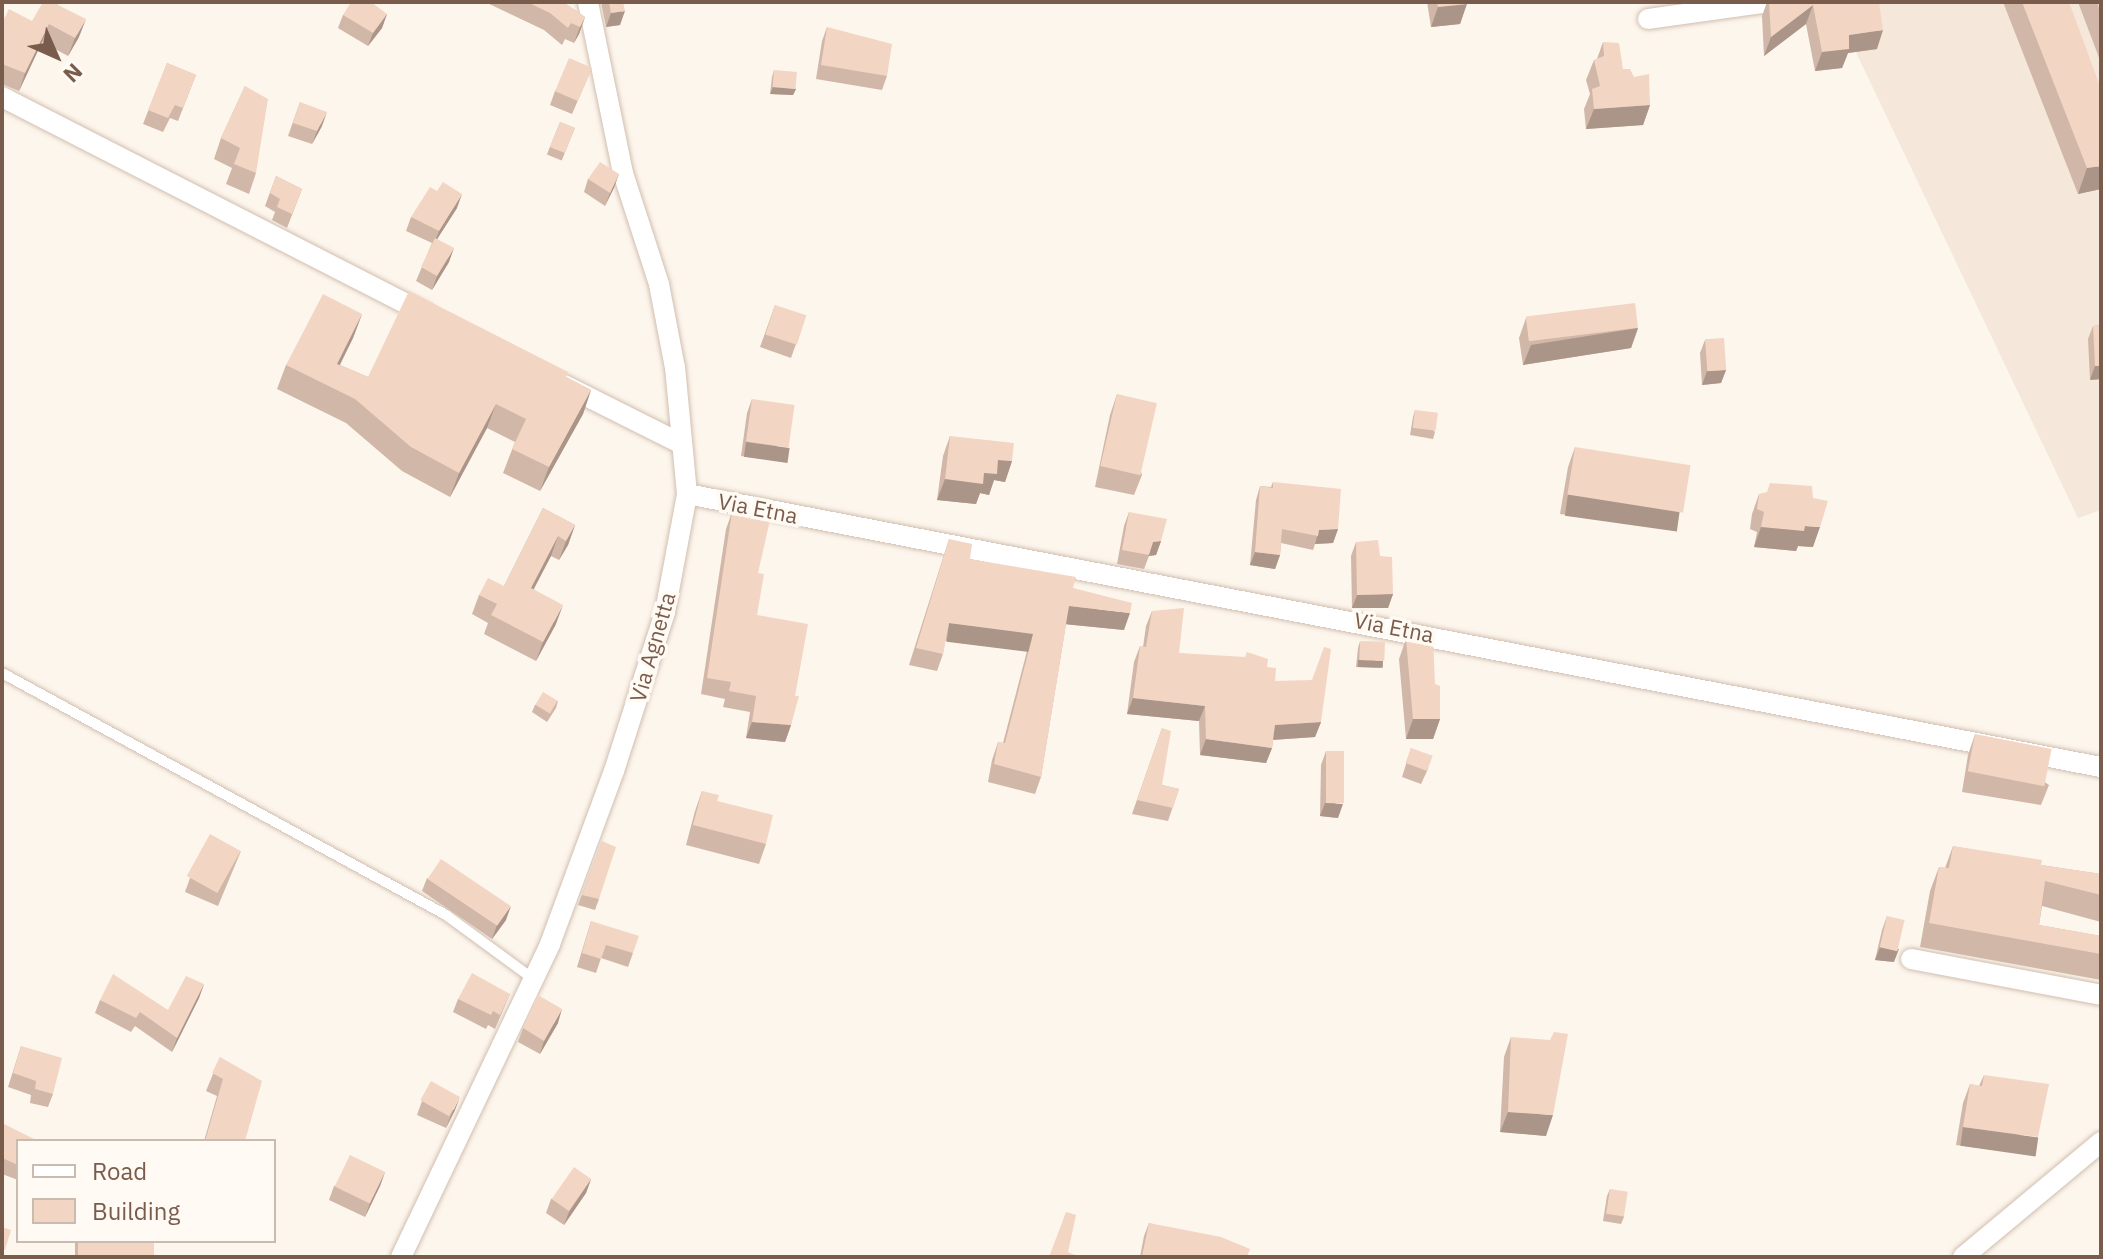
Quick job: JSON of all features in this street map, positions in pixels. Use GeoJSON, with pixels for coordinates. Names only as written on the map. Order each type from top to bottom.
{"type":"FeatureCollection","features":[{"type":"Feature","properties":{"kind":"street","name":"Via Agnetta"},"geometry":{"type":"LineString","coordinates":[[401,1257],[532,978],[614,771],[665,612],[687,494],[659,284],[623,173],[588,2]]}},
{"type":"Feature","properties":{"kind":"street"},"geometry":{"type":"LineString","coordinates":[[1648,19],[1770,2]]}},
{"type":"Feature","properties":{"kind":"street"},"geometry":{"type":"LineString","coordinates":[[2,97],[443,322]]}},
{"type":"Feature","properties":{"kind":"street"},"geometry":{"type":"LineString","coordinates":[[540,372],[682,444]]}},
{"type":"Feature","properties":{"kind":"street","name":"Via Etna"},"geometry":{"type":"LineString","coordinates":[[687,494],[2101,767]]}},
{"type":"Feature","properties":{"kind":"street"},"geometry":{"type":"LineString","coordinates":[[1911,959],[2101,995]]}},
{"type":"Feature","properties":{"kind":"street"},"geometry":{"type":"LineString","coordinates":[[1963,1257],[2101,1142]]}},
{"type":"Feature","properties":{"kind":"lane"},"geometry":{"type":"LineString","coordinates":[[2,673],[446,915],[532,978]]}},
{"type":"Feature","properties":{"kind":"shaded area"},"geometry":{"type":"Polygon","coordinates":[[[1832,2],[2101,2],[2101,510],[2078,518],[1832,2]]]}},
{"type":"Feature","properties":{"kind":"building"},"geometry":{"type":"Polygon","coordinates":[[[43,2],[59,2],[58,5],[86,19],[75,38],[49,24],[25,73],[2,64],[2,23],[9,9],[32,21],[43,2]]]}},
{"type":"Feature","properties":{"kind":"building"},"geometry":{"type":"Polygon","coordinates":[[[351,2],[371,2],[387,14],[373,33],[343,15],[351,2]]]}},
{"type":"Feature","properties":{"kind":"building"},"geometry":{"type":"Polygon","coordinates":[[[527,2],[563,2],[585,17],[580,27],[571,23],[568,28],[550,13],[527,2]]]}},
{"type":"Feature","properties":{"kind":"building"},"geometry":{"type":"Polygon","coordinates":[[[609,2],[623,2],[625,11],[611,13],[609,2]]]}},
{"type":"Feature","properties":{"kind":"building"},"geometry":{"type":"Polygon","coordinates":[[[1437,2],[1467,2],[1467,4],[1438,7],[1437,2]]]}},
{"type":"Feature","properties":{"kind":"building"},"geometry":{"type":"Polygon","coordinates":[[[1769,2],[1879,2],[1883,30],[1849,35],[1849,49],[1822,52],[1813,5],[1771,37],[1769,2]]]}},
{"type":"Feature","properties":{"kind":"building"},"geometry":{"type":"Polygon","coordinates":[[[2022,2],[2069,2],[2101,89],[2101,166],[2087,168],[2022,2]]]}},
{"type":"Feature","properties":{"kind":"building"},"geometry":{"type":"Polygon","coordinates":[[[827,27],[892,44],[887,76],[821,65],[827,27]]]}},
{"type":"Feature","properties":{"kind":"building"},"geometry":{"type":"Polygon","coordinates":[[[1603,42],[1619,43],[1623,69],[1630,69],[1634,77],[1649,74],[1650,105],[1594,109],[1592,89],[1600,86],[1594,60],[1604,56],[1603,42]]]}},
{"type":"Feature","properties":{"kind":"building"},"geometry":{"type":"Polygon","coordinates":[[[569,58],[592,68],[578,101],[555,91],[569,58]]]}},
{"type":"Feature","properties":{"kind":"building"},"geometry":{"type":"Polygon","coordinates":[[[167,63],[196,75],[183,108],[175,105],[168,118],[148,110],[167,63]]]}},
{"type":"Feature","properties":{"kind":"building"},"geometry":{"type":"Polygon","coordinates":[[[774,70],[797,72],[795,89],[773,87],[774,70]]]}},
{"type":"Feature","properties":{"kind":"building"},"geometry":{"type":"Polygon","coordinates":[[[245,86],[268,99],[256,173],[234,164],[240,148],[221,138],[245,86]]]}},
{"type":"Feature","properties":{"kind":"building"},"geometry":{"type":"Polygon","coordinates":[[[300,102],[327,112],[317,131],[293,123],[300,102]]]}},
{"type":"Feature","properties":{"kind":"building"},"geometry":{"type":"Polygon","coordinates":[[[560,122],[575,128],[565,153],[550,147],[560,122]]]}},
{"type":"Feature","properties":{"kind":"building"},"geometry":{"type":"Polygon","coordinates":[[[600,162],[619,174],[610,193],[588,179],[600,162]]]}},
{"type":"Feature","properties":{"kind":"building"},"geometry":{"type":"Polygon","coordinates":[[[276,176],[302,189],[292,214],[277,207],[280,199],[270,193],[276,176]]]}},
{"type":"Feature","properties":{"kind":"building"},"geometry":{"type":"Polygon","coordinates":[[[443,182],[462,194],[439,231],[411,217],[430,187],[437,191],[443,182]]]}},
{"type":"Feature","properties":{"kind":"building"},"geometry":{"type":"Polygon","coordinates":[[[435,238],[454,248],[437,276],[421,267],[435,238]]]}},
{"type":"Feature","properties":{"kind":"building"},"geometry":{"type":"Polygon","coordinates":[[[409,291],[568,372],[566,377],[591,390],[549,467],[512,449],[526,419],[496,404],[459,473],[411,447],[355,399],[286,365],[323,294],[362,314],[337,364],[368,377],[409,291]]]}},
{"type":"Feature","properties":{"kind":"building"},"geometry":{"type":"Polygon","coordinates":[[[1635,303],[1638,328],[1529,341],[1526,316],[1635,303]]]}},
{"type":"Feature","properties":{"kind":"building"},"geometry":{"type":"Polygon","coordinates":[[[775,305],[806,315],[797,345],[765,334],[775,305]]]}},
{"type":"Feature","properties":{"kind":"building"},"geometry":{"type":"Polygon","coordinates":[[[2101,325],[2101,366],[2095,366],[2093,326],[2101,325]]]}},
{"type":"Feature","properties":{"kind":"building"},"geometry":{"type":"Polygon","coordinates":[[[1724,338],[1726,370],[1707,371],[1705,339],[1724,338]]]}},
{"type":"Feature","properties":{"kind":"building"},"geometry":{"type":"Polygon","coordinates":[[[1117,394],[1157,403],[1140,475],[1100,466],[1117,394]]]}},
{"type":"Feature","properties":{"kind":"building"},"geometry":{"type":"Polygon","coordinates":[[[752,399],[795,405],[789,448],[746,442],[752,399]]]}},
{"type":"Feature","properties":{"kind":"building"},"geometry":{"type":"Polygon","coordinates":[[[1415,410],[1438,413],[1436,431],[1413,428],[1415,410]]]}},
{"type":"Feature","properties":{"kind":"building"},"geometry":{"type":"Polygon","coordinates":[[[950,436],[1014,443],[1012,461],[998,460],[997,474],[984,473],[983,484],[945,479],[950,436]]]}},
{"type":"Feature","properties":{"kind":"building"},"geometry":{"type":"Polygon","coordinates":[[[1575,447],[1691,465],[1683,513],[1567,494],[1575,447]]]}},
{"type":"Feature","properties":{"kind":"building"},"geometry":{"type":"Polygon","coordinates":[[[1273,482],[1341,489],[1338,529],[1319,530],[1318,536],[1282,529],[1280,555],[1255,552],[1260,486],[1273,488],[1273,482]]]}},
{"type":"Feature","properties":{"kind":"building"},"geometry":{"type":"Polygon","coordinates":[[[1770,483],[1812,486],[1813,498],[1828,501],[1820,527],[1805,526],[1804,531],[1761,527],[1764,512],[1757,509],[1759,494],[1767,492],[1770,483]]]}},
{"type":"Feature","properties":{"kind":"building"},"geometry":{"type":"Polygon","coordinates":[[[543,508],[575,525],[566,541],[558,536],[531,588],[563,605],[543,642],[491,615],[497,604],[479,595],[488,578],[504,586],[543,508]]]}},
{"type":"Feature","properties":{"kind":"building"},"geometry":{"type":"Polygon","coordinates":[[[732,512],[770,520],[758,573],[764,574],[757,615],[808,624],[795,696],[799,696],[791,725],[752,722],[756,696],[729,691],[731,682],[707,678],[732,512]]]}},
{"type":"Feature","properties":{"kind":"building"},"geometry":{"type":"Polygon","coordinates":[[[1129,512],[1167,519],[1161,541],[1153,542],[1149,555],[1122,550],[1129,512]]]}},
{"type":"Feature","properties":{"kind":"building"},"geometry":{"type":"Polygon","coordinates":[[[949,539],[972,544],[970,559],[1076,577],[1073,588],[1132,603],[1130,613],[1069,606],[1041,777],[994,764],[998,742],[1005,743],[1033,634],[949,623],[943,654],[916,648],[949,539]]]}},
{"type":"Feature","properties":{"kind":"building"},"geometry":{"type":"Polygon","coordinates":[[[1378,540],[1380,556],[1392,557],[1393,594],[1357,595],[1356,542],[1378,540]]]}},
{"type":"Feature","properties":{"kind":"building"},"geometry":{"type":"Polygon","coordinates":[[[1184,608],[1179,653],[1245,657],[1247,652],[1268,659],[1267,667],[1276,668],[1275,681],[1312,680],[1324,647],[1331,649],[1321,722],[1275,725],[1272,748],[1206,739],[1205,706],[1133,698],[1140,646],[1146,647],[1152,611],[1184,608]]]}},
{"type":"Feature","properties":{"kind":"building"},"geometry":{"type":"Polygon","coordinates":[[[1433,638],[1435,684],[1440,686],[1440,719],[1413,719],[1406,639],[1433,638]]]}},
{"type":"Feature","properties":{"kind":"building"},"geometry":{"type":"Polygon","coordinates":[[[1360,641],[1385,642],[1384,661],[1359,660],[1360,641]]]}},
{"type":"Feature","properties":{"kind":"building"},"geometry":{"type":"Polygon","coordinates":[[[543,692],[558,701],[550,714],[535,705],[543,692]]]}},
{"type":"Feature","properties":{"kind":"building"},"geometry":{"type":"Polygon","coordinates":[[[1162,728],[1171,731],[1162,785],[1179,789],[1173,808],[1137,800],[1162,728]]]}},
{"type":"Feature","properties":{"kind":"building"},"geometry":{"type":"Polygon","coordinates":[[[1975,734],[2052,749],[2044,786],[1968,771],[1975,734]]]}},
{"type":"Feature","properties":{"kind":"building"},"geometry":{"type":"Polygon","coordinates":[[[1411,748],[1433,756],[1427,771],[1406,763],[1411,748]]]}},
{"type":"Feature","properties":{"kind":"building"},"geometry":{"type":"Polygon","coordinates":[[[1326,751],[1344,751],[1344,803],[1326,803],[1326,751]]]}},
{"type":"Feature","properties":{"kind":"building"},"geometry":{"type":"Polygon","coordinates":[[[702,791],[719,795],[717,801],[773,815],[766,844],[693,825],[702,791]]]}},
{"type":"Feature","properties":{"kind":"building"},"geometry":{"type":"Polygon","coordinates":[[[210,834],[241,851],[217,893],[187,876],[210,834]]]}},
{"type":"Feature","properties":{"kind":"building"},"geometry":{"type":"Polygon","coordinates":[[[602,841],[616,847],[599,899],[582,895],[602,841]]]}},
{"type":"Feature","properties":{"kind":"building"},"geometry":{"type":"Polygon","coordinates":[[[1953,846],[2042,860],[2041,865],[2101,874],[2101,895],[2045,881],[2039,925],[2101,936],[2101,954],[1929,923],[1939,867],[1949,868],[1953,846]]]}},
{"type":"Feature","properties":{"kind":"building"},"geometry":{"type":"Polygon","coordinates":[[[441,859],[511,906],[497,926],[428,879],[441,859]]]}},
{"type":"Feature","properties":{"kind":"building"},"geometry":{"type":"Polygon","coordinates":[[[1887,916],[1905,920],[1897,951],[1880,947],[1887,916]]]}},
{"type":"Feature","properties":{"kind":"building"},"geometry":{"type":"Polygon","coordinates":[[[591,921],[639,936],[633,953],[606,945],[601,959],[582,953],[591,921]]]}},
{"type":"Feature","properties":{"kind":"building"},"geometry":{"type":"Polygon","coordinates":[[[472,973],[510,994],[500,1015],[493,1011],[491,1015],[458,999],[472,973]]]}},
{"type":"Feature","properties":{"kind":"building"},"geometry":{"type":"Polygon","coordinates":[[[113,974],[168,1010],[186,976],[204,984],[177,1038],[140,1012],[136,1018],[100,1000],[113,974]]]}},
{"type":"Feature","properties":{"kind":"building"},"geometry":{"type":"Polygon","coordinates":[[[538,995],[562,1009],[544,1041],[523,1028],[538,995]]]}},
{"type":"Feature","properties":{"kind":"building"},"geometry":{"type":"Polygon","coordinates":[[[1554,1032],[1568,1034],[1553,1115],[1508,1112],[1511,1037],[1550,1040],[1554,1032]]]}},
{"type":"Feature","properties":{"kind":"building"},"geometry":{"type":"Polygon","coordinates":[[[21,1046],[62,1058],[53,1094],[35,1089],[36,1081],[13,1073],[21,1046]]]}},
{"type":"Feature","properties":{"kind":"building"},"geometry":{"type":"Polygon","coordinates":[[[220,1057],[262,1081],[246,1139],[206,1139],[223,1079],[212,1073],[220,1057]]]}},
{"type":"Feature","properties":{"kind":"building"},"geometry":{"type":"Polygon","coordinates":[[[1984,1075],[2049,1084],[2038,1137],[1963,1127],[1970,1084],[1982,1086],[1984,1075]]]}},
{"type":"Feature","properties":{"kind":"building"},"geometry":{"type":"Polygon","coordinates":[[[431,1081],[460,1097],[449,1116],[420,1100],[431,1081]]]}},
{"type":"Feature","properties":{"kind":"building"},"geometry":{"type":"Polygon","coordinates":[[[2,1123],[34,1139],[16,1139],[16,1164],[2,1158],[2,1123]]]}},
{"type":"Feature","properties":{"kind":"building"},"geometry":{"type":"Polygon","coordinates":[[[350,1155],[385,1172],[370,1204],[335,1186],[350,1155]]]}},
{"type":"Feature","properties":{"kind":"building"},"geometry":{"type":"Polygon","coordinates":[[[574,1167],[591,1179],[569,1211],[552,1199],[574,1167]]]}},
{"type":"Feature","properties":{"kind":"building"},"geometry":{"type":"Polygon","coordinates":[[[1610,1189],[1628,1192],[1624,1217],[1606,1214],[1610,1189]]]}},
{"type":"Feature","properties":{"kind":"building"},"geometry":{"type":"Polygon","coordinates":[[[1066,1212],[1076,1215],[1068,1252],[1079,1257],[1049,1257],[1066,1212]]]}},
{"type":"Feature","properties":{"kind":"building"},"geometry":{"type":"Polygon","coordinates":[[[1149,1223],[1221,1237],[1250,1249],[1247,1257],[1142,1256],[1149,1223]]]}},
{"type":"Feature","properties":{"kind":"building"},"geometry":{"type":"Polygon","coordinates":[[[2,1227],[11,1230],[5,1250],[2,1249],[2,1227]]]}},
{"type":"Feature","properties":{"kind":"building"},"geometry":{"type":"Polygon","coordinates":[[[78,1243],[154,1243],[154,1257],[78,1257],[78,1243]]]}}]}
